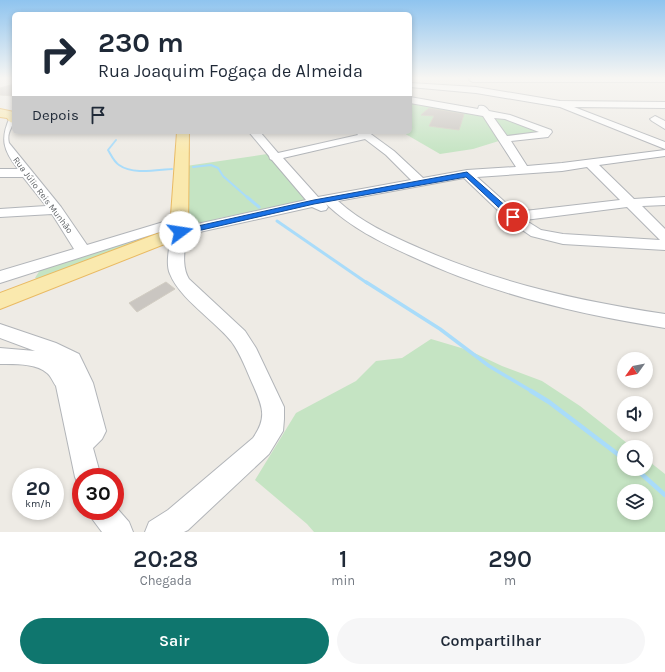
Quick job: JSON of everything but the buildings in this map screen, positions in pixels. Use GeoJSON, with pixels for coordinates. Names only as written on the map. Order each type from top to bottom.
{"type":"FeatureCollection","features":[{"type":"Feature","properties":{"kind":"main road"},"geometry":{"type":"LineString","coordinates":[[0,107],[12,115]]}},
{"type":"Feature","properties":{"kind":"main road"},"geometry":{"type":"LineString","coordinates":[[0,113],[12,116]]}},
{"type":"Feature","properties":{"kind":"main road"},"geometry":{"type":"LineString","coordinates":[[0,301],[28,280],[180,227],[184,134]]}},
{"type":"Feature","properties":{"kind":"street"},"geometry":{"type":"LineString","coordinates":[[427,103],[483,112],[518,120],[547,132],[544,135],[504,139]]}},
{"type":"Feature","properties":{"kind":"street"},"geometry":{"type":"LineString","coordinates":[[480,103],[483,112],[504,139],[524,170]]}},
{"type":"Feature","properties":{"kind":"street"},"geometry":{"type":"LineString","coordinates":[[553,103],[665,105]]}},
{"type":"Feature","properties":{"kind":"street"},"geometry":{"type":"LineString","coordinates":[[560,104],[574,111],[665,146]]}},
{"type":"Feature","properties":{"kind":"street"},"geometry":{"type":"LineString","coordinates":[[0,120],[12,117]]}},
{"type":"Feature","properties":{"kind":"street","name":"Rua Júlio Reis Munhão"},"geometry":{"type":"LineString","coordinates":[[12,119],[4,129],[2,137],[4,144],[56,210],[83,251]]}},
{"type":"Feature","properties":{"kind":"street"},"geometry":{"type":"LineString","coordinates":[[655,119],[665,126]]}},
{"type":"Feature","properties":{"kind":"street"},"geometry":{"type":"LineString","coordinates":[[256,134],[274,157],[366,240]]}},
{"type":"Feature","properties":{"kind":"street"},"geometry":{"type":"LineString","coordinates":[[274,157],[363,134],[390,153],[420,182]]}},
{"type":"Feature","properties":{"kind":"street"},"geometry":{"type":"LineString","coordinates":[[0,288],[28,280],[83,251],[180,227],[467,174],[591,164],[665,153]]}},
{"type":"Feature","properties":{"kind":"street"},"geometry":{"type":"LineString","coordinates":[[591,164],[665,238]]}},
{"type":"Feature","properties":{"kind":"street"},"geometry":{"type":"LineString","coordinates":[[0,173],[26,173]]}},
{"type":"Feature","properties":{"kind":"street"},"geometry":{"type":"LineString","coordinates":[[467,174],[527,228],[548,237],[665,245]]}},
{"type":"Feature","properties":{"kind":"street"},"geometry":{"type":"LineString","coordinates":[[322,201],[365,228],[436,262],[476,278],[522,293],[563,303],[604,312],[665,322]]}},
{"type":"Feature","properties":{"kind":"street"},"geometry":{"type":"LineString","coordinates":[[513,217],[630,203],[665,201]]}},
{"type":"Feature","properties":{"kind":"street"},"geometry":{"type":"LineString","coordinates":[[0,213],[56,210]]}},
{"type":"Feature","properties":{"kind":"street"},"geometry":{"type":"LineString","coordinates":[[160,532],[178,520],[261,446],[271,431],[273,419],[273,407],[249,354],[238,336],[183,284],[177,273],[176,264],[180,227]]}},
{"type":"Feature","properties":{"kind":"street"},"geometry":{"type":"LineString","coordinates":[[0,277],[28,280]]}},
{"type":"Feature","properties":{"kind":"street"},"geometry":{"type":"LineString","coordinates":[[0,331],[62,352],[72,359],[78,371],[94,431],[81,443]]}},
{"type":"Feature","properties":{"kind":"street"},"geometry":{"type":"LineString","coordinates":[[0,356],[40,360],[53,365],[59,372],[66,386],[86,468]]}},
{"type":"Feature","properties":{"kind":"street"},"geometry":{"type":"LineString","coordinates":[[109,520],[119,532]]}},
{"type":"Feature","properties":{"kind":"green space"},"geometry":{"type":"Polygon","coordinates":[[[412,103],[503,116],[537,129],[541,133],[502,140],[473,149],[440,154],[405,134],[412,134],[412,103]]]}},
{"type":"Feature","properties":{"kind":"green space"},"geometry":{"type":"Polygon","coordinates":[[[267,154],[307,201],[220,218],[185,227],[186,166],[267,154]]]}},
{"type":"Feature","properties":{"kind":"green space"},"geometry":{"type":"Polygon","coordinates":[[[157,232],[157,240],[39,280],[35,278],[40,270],[157,232]]]}},
{"type":"Feature","properties":{"kind":"green space"},"geometry":{"type":"Polygon","coordinates":[[[431,339],[468,350],[502,366],[542,381],[580,406],[623,440],[617,440],[617,476],[653,476],[653,465],[665,474],[665,532],[314,532],[307,524],[255,480],[296,413],[356,381],[376,361],[402,358],[431,339]]]}},
{"type":"Feature","properties":{"kind":"waterway"},"geometry":{"type":"LineString","coordinates":[[116,140],[108,150],[119,165],[138,171],[172,169]]}},
{"type":"Feature","properties":{"kind":"waterway"},"geometry":{"type":"LineString","coordinates":[[193,167],[211,165],[218,168],[223,176],[248,198]]}},
{"type":"Feature","properties":{"kind":"waterway"},"geometry":{"type":"LineString","coordinates":[[247,197],[259,207]]}},
{"type":"Feature","properties":{"kind":"waterway"},"geometry":{"type":"LineString","coordinates":[[277,221],[367,283]]}},
{"type":"Feature","properties":{"kind":"waterway"},"geometry":{"type":"LineString","coordinates":[[366,282],[440,329],[489,366],[533,392]]}},
{"type":"Feature","properties":{"kind":"waterway"},"geometry":{"type":"LineString","coordinates":[[531,391],[549,402],[617,454]]}},
{"type":"Feature","properties":{"kind":"waterway"},"geometry":{"type":"LineString","coordinates":[[644,476],[665,495]]}},
{"type":"Feature","properties":{"kind":"route"},"geometry":{"type":"LineString","coordinates":[[180,232],[314,202],[467,174],[513,217]]}}]}
